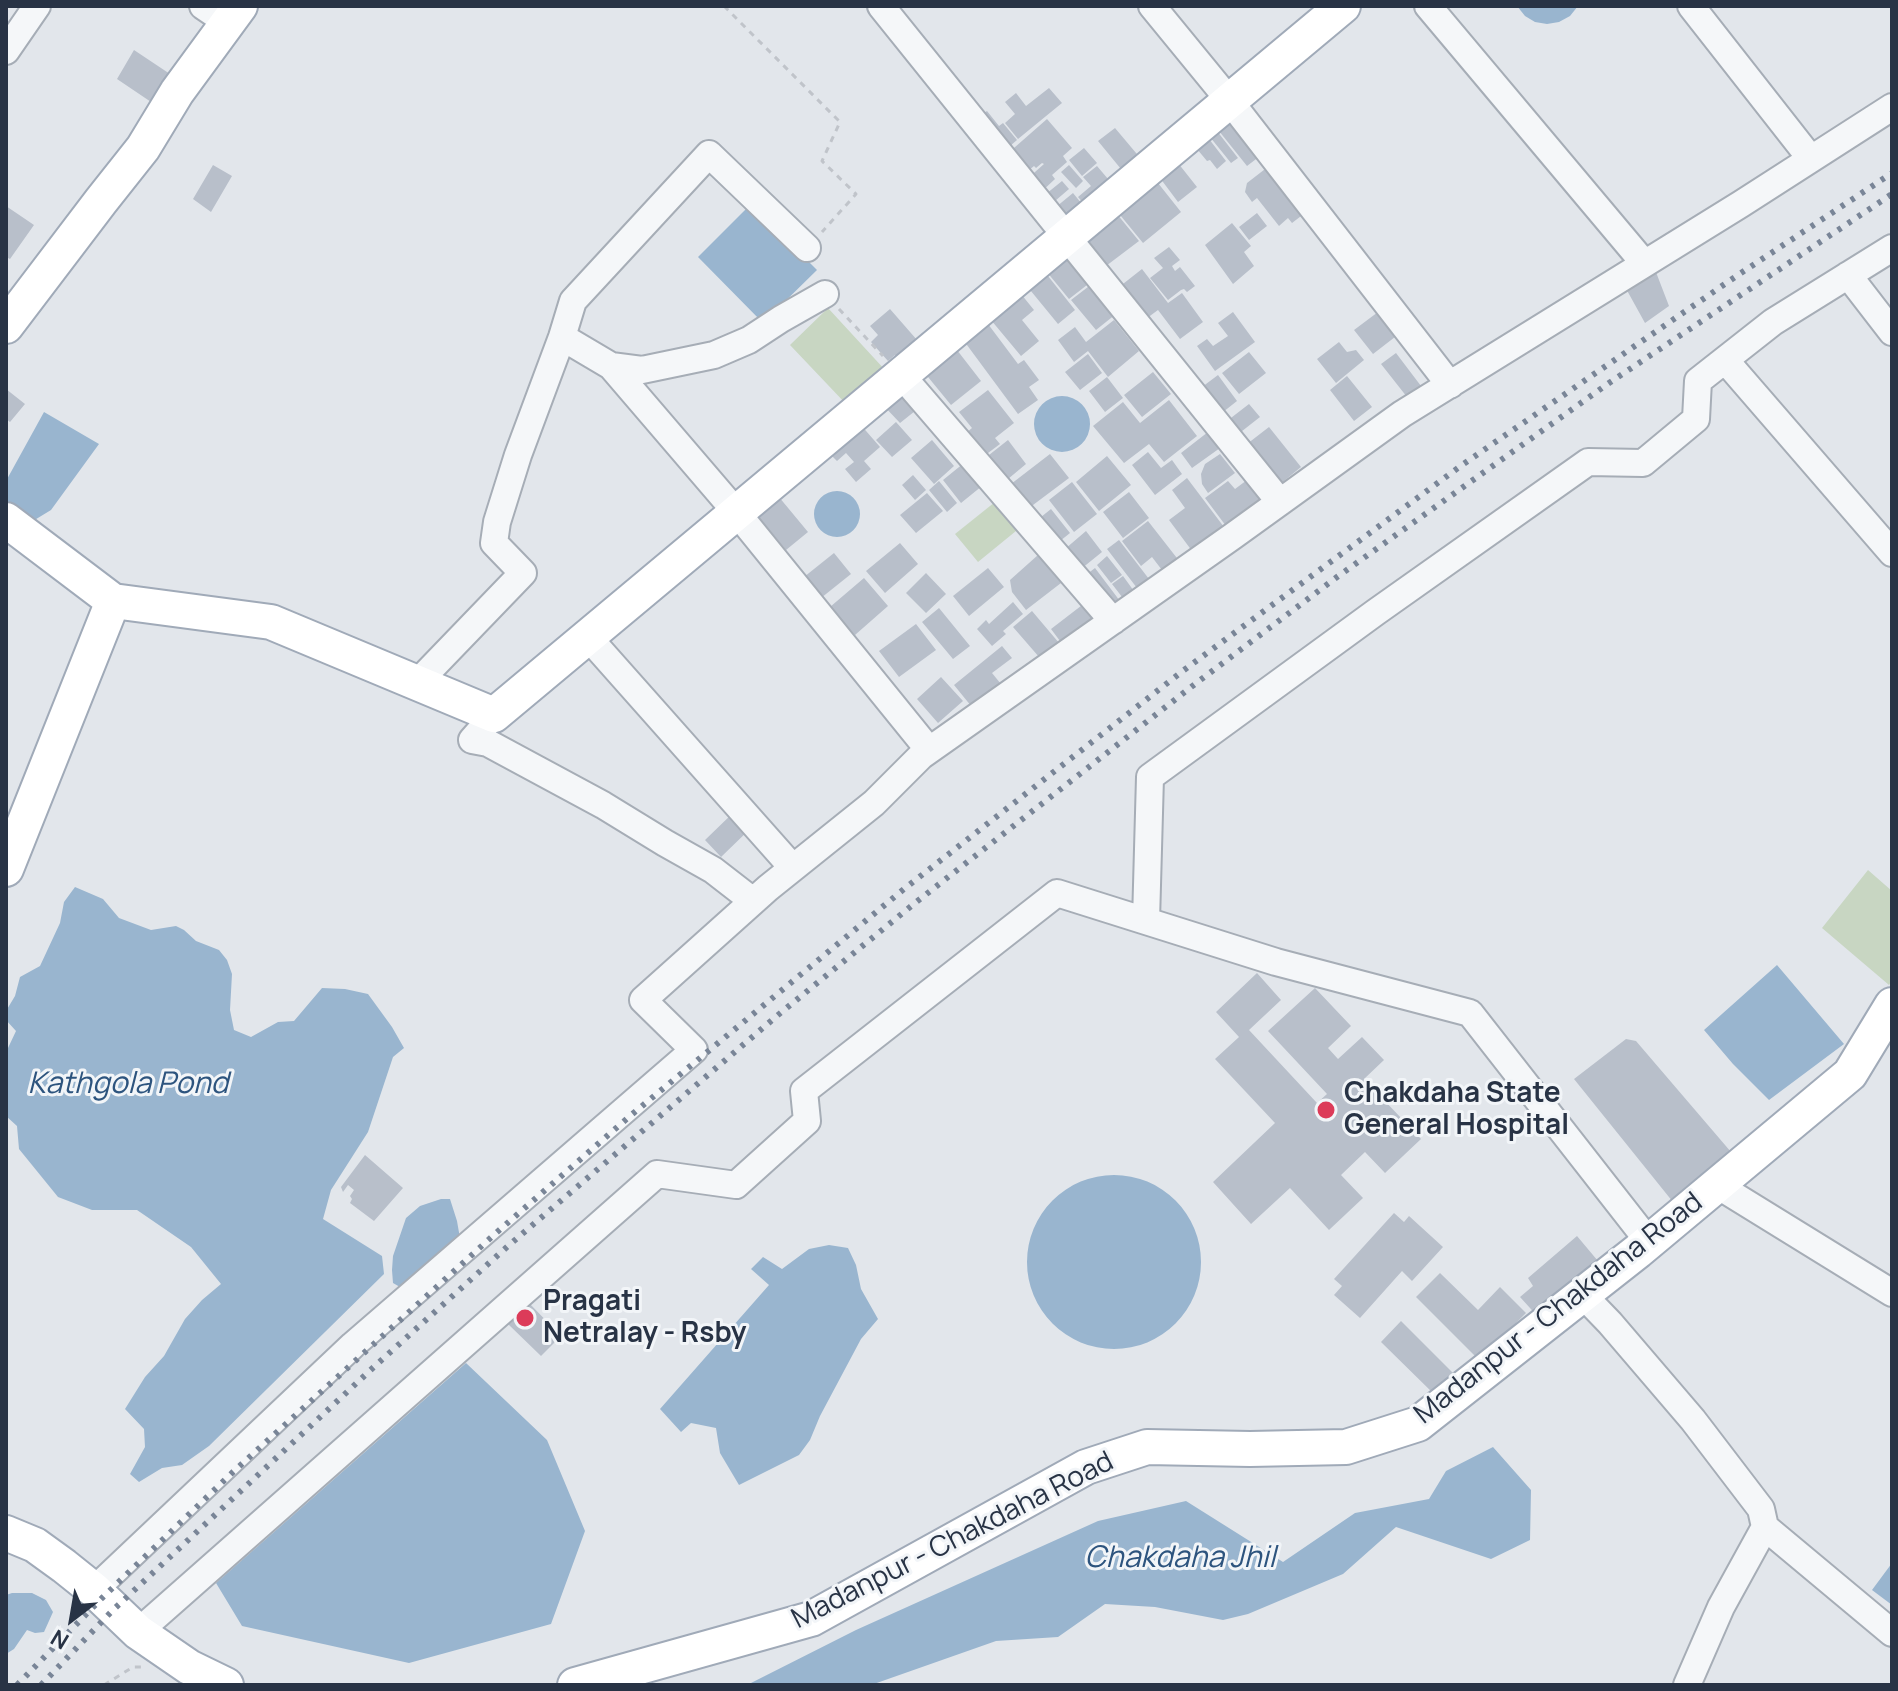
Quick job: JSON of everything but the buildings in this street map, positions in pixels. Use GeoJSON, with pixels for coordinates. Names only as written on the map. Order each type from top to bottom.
{"type":"FeatureCollection","features":[{"type":"Feature","properties":{"kind":"main road"},"geometry":{"type":"LineString","coordinates":[[6,520],[113,601],[271,622],[494,715],[1343,6]]}},
{"type":"Feature","properties":{"kind":"main road"},"geometry":{"type":"LineString","coordinates":[[6,326],[143,148],[224,12]]}},
{"type":"Feature","properties":{"kind":"main road"},"geometry":{"type":"LineString","coordinates":[[6,869],[113,601]]}},
{"type":"Feature","properties":{"kind":"main road","name":"Madanpur - Chakdaha Road"},"geometry":{"type":"LineString","coordinates":[[575,1685],[811,1619],[1086,1467],[1147,1447],[1346,1447],[1418,1424],[1649,1242],[1850,1074],[1892,1005]]}},
{"type":"Feature","properties":{"kind":"main road"},"geometry":{"type":"LineString","coordinates":[[6,1533],[35,1545],[94,1590],[138,1632],[216,1683]]}},
{"type":"Feature","properties":{"kind":"street"},"geometry":{"type":"LineString","coordinates":[[6,51],[37,6]]}},
{"type":"Feature","properties":{"kind":"street"},"geometry":{"type":"LineString","coordinates":[[881,6],[1280,502]]}},
{"type":"Feature","properties":{"kind":"street"},"geometry":{"type":"LineString","coordinates":[[1152,6],[1229,100],[1450,385]]}},
{"type":"Feature","properties":{"kind":"street"},"geometry":{"type":"LineString","coordinates":[[1428,6],[1644,263]]}},
{"type":"Feature","properties":{"kind":"street"},"geometry":{"type":"LineString","coordinates":[[1691,6],[1811,159]]}},
{"type":"Feature","properties":{"kind":"street"},"geometry":{"type":"LineString","coordinates":[[94,1590],[353,1345],[694,1050],[643,1000],[753,901],[874,803],[921,756],[1402,414],[1892,107]]}},
{"type":"Feature","properties":{"kind":"street"},"geometry":{"type":"LineString","coordinates":[[417,683],[523,573],[494,543],[497,522],[573,301],[709,154],[807,248]]}},
{"type":"Feature","properties":{"kind":"street"},"geometry":{"type":"LineString","coordinates":[[1146,921],[1150,777],[1588,462],[1643,463],[1696,419],[1698,381],[1773,322],[1892,248]]}},
{"type":"Feature","properties":{"kind":"street"},"geometry":{"type":"LineString","coordinates":[[1848,275],[1892,332]]}},
{"type":"Feature","properties":{"kind":"street"},"geometry":{"type":"LineString","coordinates":[[611,366],[642,370],[714,355],[749,340],[825,294]]}},
{"type":"Feature","properties":{"kind":"street"},"geometry":{"type":"LineString","coordinates":[[562,337],[611,366],[737,513],[929,750]]}},
{"type":"Feature","properties":{"kind":"street"},"geometry":{"type":"LineString","coordinates":[[1725,360],[1892,553]]}},
{"type":"Feature","properties":{"kind":"street"},"geometry":{"type":"LineString","coordinates":[[902,376],[1113,621]]}},
{"type":"Feature","properties":{"kind":"street"},"geometry":{"type":"LineString","coordinates":[[588,637],[793,868]]}},
{"type":"Feature","properties":{"kind":"street"},"geometry":{"type":"LineString","coordinates":[[494,715],[472,740],[488,743],[603,805],[713,870],[753,901]]}},
{"type":"Feature","properties":{"kind":"street"},"geometry":{"type":"LineString","coordinates":[[138,1632],[657,1174],[736,1185],[807,1121],[804,1091],[1057,893],[1276,962],[1470,1013],[1649,1242]]}},
{"type":"Feature","properties":{"kind":"street"},"geometry":{"type":"LineString","coordinates":[[1717,1185],[1892,1293]]}},
{"type":"Feature","properties":{"kind":"street"},"geometry":{"type":"LineString","coordinates":[[1582,1294],[1693,1420],[1761,1509],[1765,1527],[1892,1633]]}},
{"type":"Feature","properties":{"kind":"street"},"geometry":{"type":"LineString","coordinates":[[1687,1685],[1721,1607],[1765,1527]]}},
{"type":"Feature","properties":{"kind":"path"},"geometry":{"type":"LineString","coordinates":[[724,6],[840,122],[822,161],[856,194],[807,248]]}},
{"type":"Feature","properties":{"kind":"path"},"geometry":{"type":"LineString","coordinates":[[825,294],[902,376]]}},
{"type":"Feature","properties":{"kind":"green space"},"geometry":{"type":"Polygon","coordinates":[[[828,308],[886,371],[846,404],[790,345],[828,308]]]}},
{"type":"Feature","properties":{"kind":"green space"},"geometry":{"type":"Polygon","coordinates":[[[1005,494],[1027,522],[978,562],[955,534],[1005,494]]]}},
{"type":"Feature","properties":{"kind":"green space"},"geometry":{"type":"Polygon","coordinates":[[[1868,870],[1892,891],[1892,980],[1889,985],[1822,928],[1868,870]]]}},
{"type":"Feature","properties":{"kind":"water"},"geometry":{"type":"Polygon","coordinates":[[[1517,6],[1578,6],[1570,16],[1547,24],[1525,16],[1517,6]]]}},
{"type":"Feature","properties":{"kind":"water"},"geometry":{"type":"Polygon","coordinates":[[[751,204],[817,270],[763,323],[698,257],[751,204]]]}},
{"type":"Feature","properties":{"kind":"water"},"geometry":{"type":"Polygon","coordinates":[[[1062,396],[1082,404],[1090,424],[1082,444],[1062,452],[1042,444],[1034,424],[1042,404],[1062,396]]]}},
{"type":"Feature","properties":{"kind":"water"},"geometry":{"type":"Polygon","coordinates":[[[44,412],[99,444],[51,510],[28,524],[6,505],[6,481],[44,412]]]}},
{"type":"Feature","properties":{"kind":"water"},"geometry":{"type":"Polygon","coordinates":[[[837,491],[853,498],[860,514],[853,530],[837,537],[821,530],[814,514],[821,498],[837,491]]]}},
{"type":"Feature","properties":{"kind":"water","name":"Kathgola Pond"},"geometry":{"type":"Polygon","coordinates":[[[75,887],[103,899],[119,918],[151,930],[176,926],[196,941],[219,950],[232,974],[230,1010],[234,1030],[251,1037],[278,1022],[294,1021],[322,988],[345,989],[368,994],[404,1048],[393,1057],[368,1132],[331,1190],[323,1219],[382,1256],[384,1274],[209,1446],[182,1465],[162,1468],[139,1482],[130,1474],[145,1447],[144,1429],[125,1409],[145,1377],[164,1356],[185,1319],[221,1284],[191,1247],[137,1210],[92,1210],[58,1197],[19,1149],[17,1126],[6,1116],[6,1048],[16,1031],[6,1020],[6,1011],[15,996],[20,977],[40,966],[60,923],[64,902],[75,887]]]}},
{"type":"Feature","properties":{"kind":"water"},"geometry":{"type":"Polygon","coordinates":[[[1777,965],[1844,1044],[1769,1100],[1704,1030],[1777,965]]]}},
{"type":"Feature","properties":{"kind":"water"},"geometry":{"type":"Polygon","coordinates":[[[1114,1175],[1147,1182],[1175,1201],[1194,1229],[1201,1262],[1194,1295],[1175,1323],[1147,1342],[1114,1349],[1081,1342],[1053,1323],[1034,1295],[1027,1262],[1034,1229],[1053,1201],[1081,1182],[1114,1175]]]}},
{"type":"Feature","properties":{"kind":"water"},"geometry":{"type":"Polygon","coordinates":[[[450,1199],[461,1244],[407,1291],[393,1283],[392,1270],[393,1256],[406,1218],[420,1206],[450,1199]]]}},
{"type":"Feature","properties":{"kind":"water"},"geometry":{"type":"Polygon","coordinates":[[[829,1245],[848,1248],[856,1265],[861,1289],[878,1319],[861,1339],[810,1440],[799,1455],[739,1485],[720,1453],[716,1428],[691,1423],[681,1432],[660,1409],[769,1285],[751,1269],[763,1257],[782,1269],[809,1249],[829,1245]]]}},
{"type":"Feature","properties":{"kind":"water"},"geometry":{"type":"Polygon","coordinates":[[[466,1363],[547,1440],[585,1531],[551,1624],[409,1663],[242,1626],[216,1583],[466,1363]]]}},
{"type":"Feature","properties":{"kind":"water","name":"Chakdaha Jhil"},"geometry":{"type":"Polygon","coordinates":[[[1493,1447],[1531,1490],[1530,1540],[1491,1559],[1396,1527],[1343,1574],[1248,1614],[1223,1620],[1155,1607],[1105,1604],[1058,1637],[996,1641],[871,1685],[747,1685],[856,1630],[1098,1521],[1186,1501],[1283,1562],[1355,1513],[1429,1499],[1446,1471],[1493,1447]]]}},
{"type":"Feature","properties":{"kind":"water"},"geometry":{"type":"Polygon","coordinates":[[[1892,1563],[1892,1605],[1872,1590],[1892,1563]]]}},
{"type":"Feature","properties":{"kind":"water"},"geometry":{"type":"Polygon","coordinates":[[[32,1593],[46,1600],[53,1612],[44,1632],[27,1630],[14,1649],[6,1654],[6,1595],[32,1593]]]}},
{"type":"Feature","properties":{"kind":"railway"},"geometry":{"type":"LineString","coordinates":[[17,1685],[233,1472],[496,1233],[630,1116],[904,889],[1184,670],[1462,465],[1892,173]]}},
{"type":"Feature","properties":{"kind":"railway"},"geometry":{"type":"LineString","coordinates":[[41,1685],[113,1610],[508,1246],[778,1015],[915,903],[1337,577],[1609,383],[1892,194]]}},
{"type":"Feature","properties":{"kind":"place","name":"Chakdaha State General Hospital"},"geometry":{"type":"Point","coordinates":[1326,1110]}},
{"type":"Feature","properties":{"kind":"place","name":"Pragati Netralay - Rsby"},"geometry":{"type":"Point","coordinates":[525,1318]}}]}
